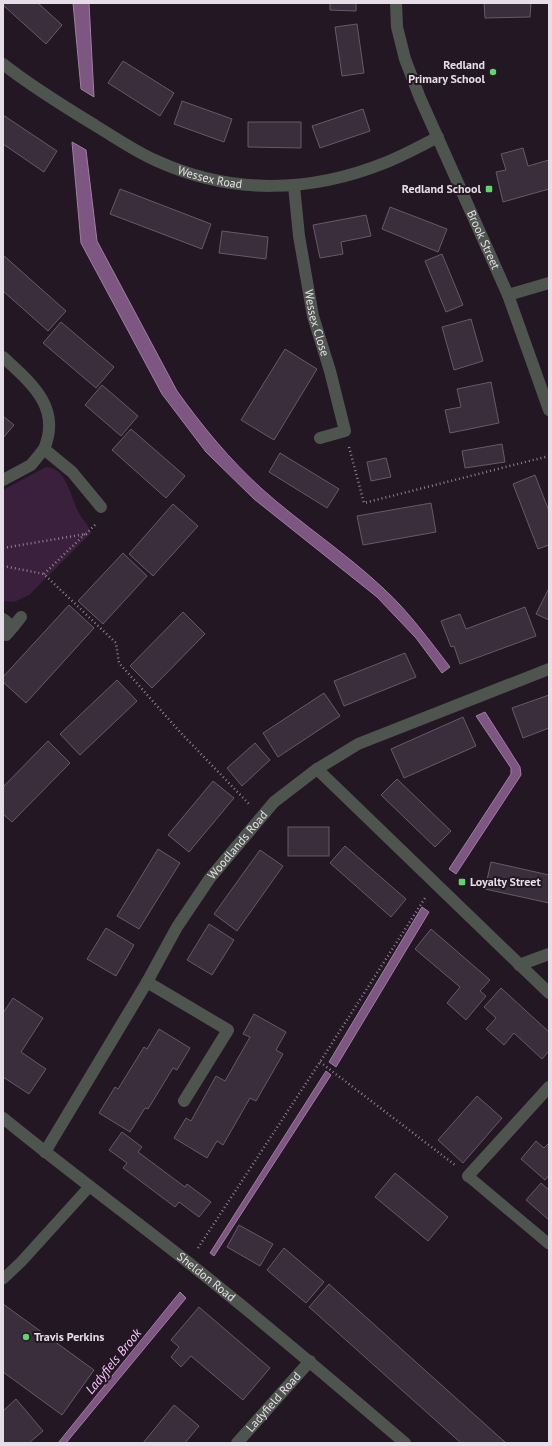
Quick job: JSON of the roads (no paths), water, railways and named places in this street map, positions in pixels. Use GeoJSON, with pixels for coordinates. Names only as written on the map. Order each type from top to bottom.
{"type":"FeatureCollection","features":[{"type":"Feature","properties":{"kind":"street","name":"Brook Street"},"geometry":{"type":"LineString","coordinates":[[396,3],[397,27],[405,59],[420,98],[508,295],[549,410]]}},
{"type":"Feature","properties":{"kind":"street","name":"Wessex Road"},"geometry":{"type":"LineString","coordinates":[[3,64],[60,104],[155,160],[198,176],[221,182],[270,187],[294,186],[324,181],[372,168],[438,137]]}},
{"type":"Feature","properties":{"kind":"street","name":"Wessex Close"},"geometry":{"type":"LineString","coordinates":[[294,186],[299,236],[312,316],[330,371],[345,432],[320,438]]}},
{"type":"Feature","properties":{"kind":"street"},"geometry":{"type":"LineString","coordinates":[[508,295],[549,283]]}},
{"type":"Feature","properties":{"kind":"street"},"geometry":{"type":"LineString","coordinates":[[3,357],[37,390],[44,401],[49,419],[48,435],[44,449],[30,465],[3,480]]}},
{"type":"Feature","properties":{"kind":"street"},"geometry":{"type":"LineString","coordinates":[[44,449],[72,472],[101,512]]}},
{"type":"Feature","properties":{"kind":"street"},"geometry":{"type":"LineString","coordinates":[[3,619],[9,631],[21,617]]}},
{"type":"Feature","properties":{"kind":"street","name":"Woodlands Road"},"geometry":{"type":"LineString","coordinates":[[45,1152],[147,982],[177,927],[210,878],[274,802],[317,769],[358,744],[384,732],[549,669]]}},
{"type":"Feature","properties":{"kind":"street"},"geometry":{"type":"LineString","coordinates":[[317,769],[434,884],[549,993]]}},
{"type":"Feature","properties":{"kind":"street"},"geometry":{"type":"LineString","coordinates":[[519,965],[549,954]]}},
{"type":"Feature","properties":{"kind":"street"},"geometry":{"type":"LineString","coordinates":[[147,982],[228,1030],[184,1101]]}},
{"type":"Feature","properties":{"kind":"street"},"geometry":{"type":"LineString","coordinates":[[468,1176],[549,1087]]}},
{"type":"Feature","properties":{"kind":"street","name":"Sheldon Road"},"geometry":{"type":"LineString","coordinates":[[3,1118],[188,1262],[310,1361],[405,1443]]}},
{"type":"Feature","properties":{"kind":"street","name":"Ladyfield Road"},"geometry":{"type":"LineString","coordinates":[[238,1443],[310,1361]]}},
{"type":"Feature","properties":{"kind":"lane"},"geometry":{"type":"LineString","coordinates":[[468,1176],[549,1244]]}},
{"type":"Feature","properties":{"kind":"lane"},"geometry":{"type":"LineString","coordinates":[[3,1279],[21,1262],[90,1186]]}},
{"type":"Feature","properties":{"kind":"place","name":"Redland Primary School"},"geometry":{"type":"Point","coordinates":[493,72]}},
{"type":"Feature","properties":{"kind":"place","name":"Redland School"},"geometry":{"type":"Point","coordinates":[489,189]}},
{"type":"Feature","properties":{"kind":"place","name":"Loyalty Street"},"geometry":{"type":"Point","coordinates":[462,882]}},
{"type":"Feature","properties":{"kind":"place","name":"Travis Perkins"},"geometry":{"type":"Point","coordinates":[26,1337]}},
{"type":"Feature","properties":{"kind":"water label","name":"Ladyfiels Brook"},"geometry":{"type":"Point","coordinates":[113,1361]}}]}
